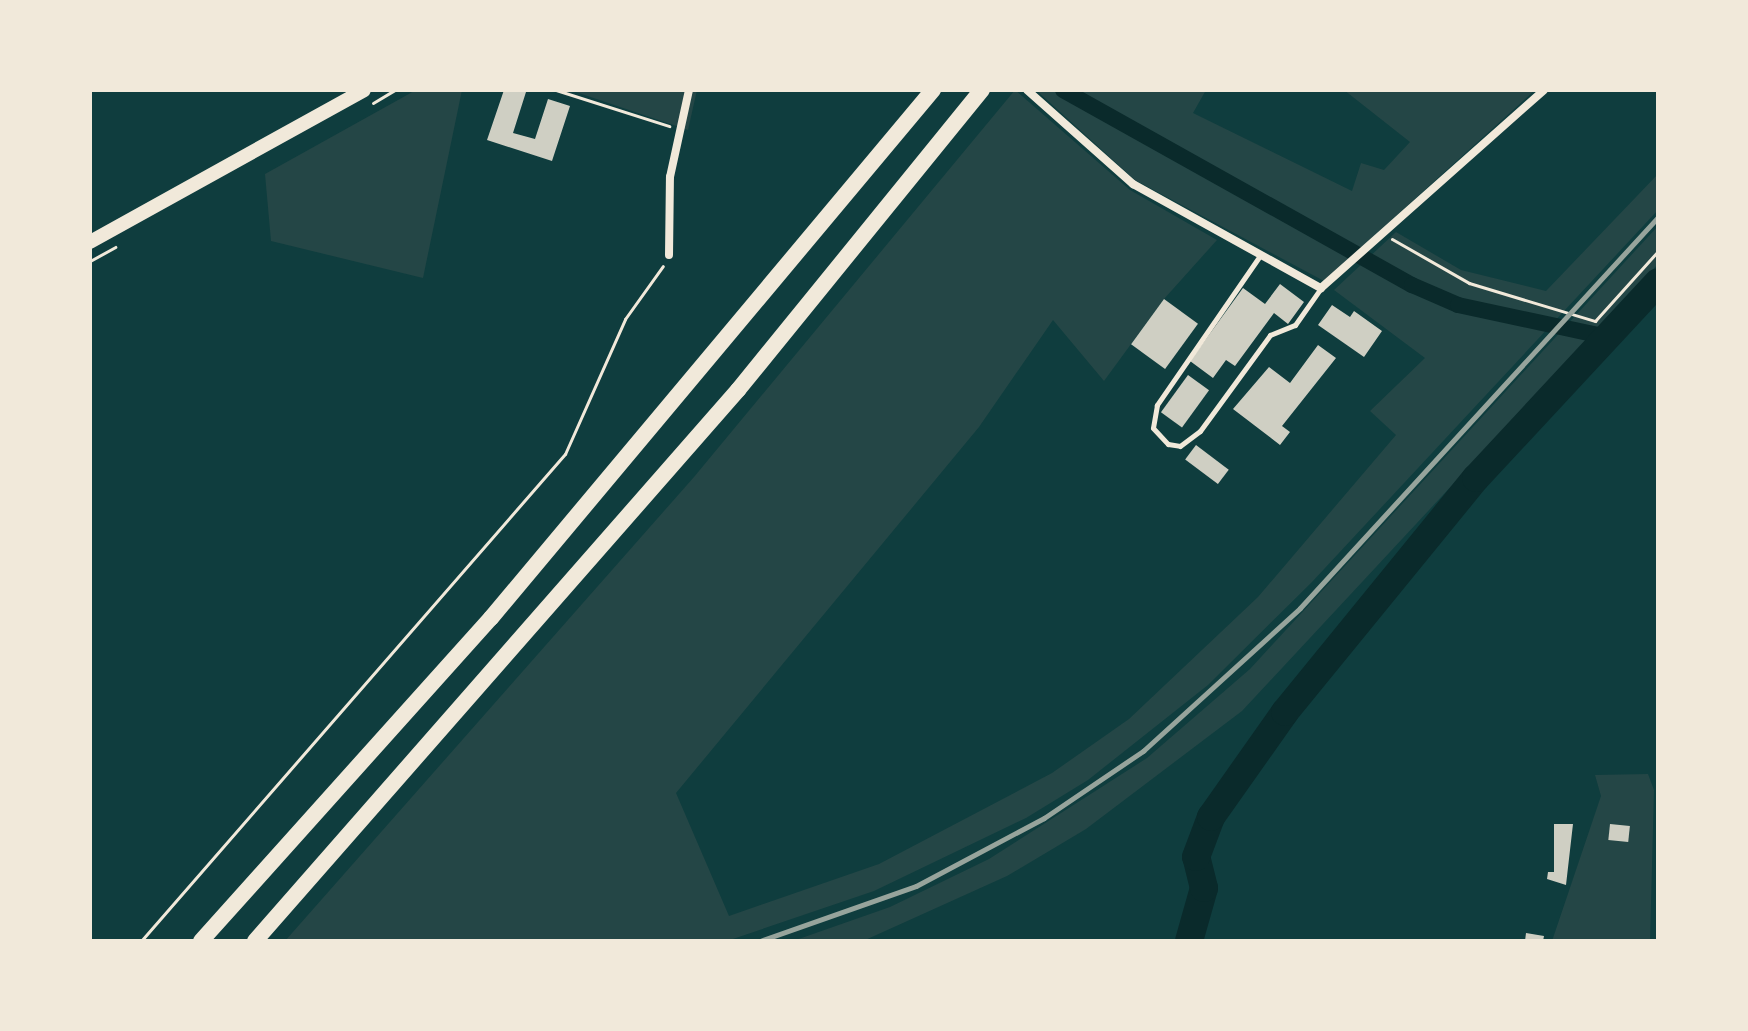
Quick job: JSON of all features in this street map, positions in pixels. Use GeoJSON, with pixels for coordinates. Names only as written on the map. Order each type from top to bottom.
{"type":"FeatureCollection","features":[{"type":"Feature","properties":{"kind":"highway"},"geometry":{"type":"LineString","coordinates":[[201,941],[491,618],[933,90]]}},
{"type":"Feature","properties":{"kind":"highway"},"geometry":{"type":"LineString","coordinates":[[255,941],[738,390],[979,94]]}},
{"type":"Feature","properties":{"kind":"main road"},"geometry":{"type":"LineString","coordinates":[[90,242],[364,90]]}},
{"type":"Feature","properties":{"kind":"street"},"geometry":{"type":"LineString","coordinates":[[669,255],[670,177],[689,90]]}},
{"type":"Feature","properties":{"kind":"street"},"geometry":{"type":"LineString","coordinates":[[1027,90],[1133,184],[1259,257],[1321,288],[1367,252],[1544,90]]}},
{"type":"Feature","properties":{"kind":"lane"},"geometry":{"type":"LineString","coordinates":[[1259,257],[1157,405],[1153,428],[1168,444],[1180,446],[1200,431],[1270,335],[1295,325],[1321,288]]}},
{"type":"Feature","properties":{"kind":"path"},"geometry":{"type":"LineString","coordinates":[[556,90],[680,130]]}},
{"type":"Feature","properties":{"kind":"path"},"geometry":{"type":"LineString","coordinates":[[1385,235],[1469,283],[1595,321],[1658,251]]}},
{"type":"Feature","properties":{"kind":"path"},"geometry":{"type":"LineString","coordinates":[[141,941],[565,454],[625,319],[669,255]]}},
{"type":"Feature","properties":{"kind":"shaded area"},"geometry":{"type":"Polygon","coordinates":[[[416,90],[462,90],[423,278],[271,241],[265,174],[416,90]]]}},
{"type":"Feature","properties":{"kind":"shaded area"},"geometry":{"type":"Polygon","coordinates":[[[570,90],[697,90],[688,130],[570,90]]]}},
{"type":"Feature","properties":{"kind":"shaded area"},"geometry":{"type":"Polygon","coordinates":[[[1015,90],[1130,190],[1217,240],[1164,299],[1104,381],[1053,320],[979,427],[676,793],[729,916],[879,864],[1052,773],[1129,719],[1258,597],[1396,435],[1370,411],[1425,358],[1334,290],[1396,232],[1461,270],[1546,291],[1658,174],[1658,210],[1312,582],[1208,685],[1088,780],[1026,818],[874,891],[727,941],[285,941],[694,477],[1015,90]]]}},
{"type":"Feature","properties":{"kind":"shaded area"},"geometry":{"type":"Polygon","coordinates":[[[1036,90],[1206,90],[1193,113],[1352,191],[1361,163],[1384,170],[1410,142],[1344,90],[1535,90],[1324,281],[1135,180],[1036,90]]]}},
{"type":"Feature","properties":{"kind":"shaded area"},"geometry":{"type":"Polygon","coordinates":[[[1658,226],[1658,264],[1242,711],[1086,829],[1007,876],[863,941],[793,941],[890,907],[989,859],[1147,758],[1250,669],[1658,226]]]}},
{"type":"Feature","properties":{"kind":"shaded area"},"geometry":{"type":"Polygon","coordinates":[[[1648,774],[1654,790],[1650,941],[1552,941],[1601,796],[1595,775],[1648,774]]]}},
{"type":"Feature","properties":{"kind":"building"},"geometry":{"type":"Polygon","coordinates":[[[504,90],[526,92],[513,133],[535,139],[548,99],[570,106],[552,161],[487,140],[504,90]]]}},
{"type":"Feature","properties":{"kind":"building"},"geometry":{"type":"Polygon","coordinates":[[[1280,284],[1304,302],[1288,324],[1274,313],[1235,366],[1226,360],[1213,378],[1190,361],[1243,288],[1265,304],[1280,284]]]}},
{"type":"Feature","properties":{"kind":"building"},"geometry":{"type":"Polygon","coordinates":[[[1164,299],[1198,324],[1165,369],[1131,344],[1164,299]]]}},
{"type":"Feature","properties":{"kind":"building"},"geometry":{"type":"Polygon","coordinates":[[[1332,305],[1350,317],[1354,311],[1382,331],[1364,357],[1318,325],[1332,305]]]}},
{"type":"Feature","properties":{"kind":"building"},"geometry":{"type":"Polygon","coordinates":[[[1318,345],[1336,358],[1282,426],[1290,432],[1280,445],[1233,409],[1269,367],[1290,383],[1318,345]]]}},
{"type":"Feature","properties":{"kind":"building"},"geometry":{"type":"Polygon","coordinates":[[[1188,375],[1209,390],[1182,427],[1161,412],[1188,375]]]}},
{"type":"Feature","properties":{"kind":"building"},"geometry":{"type":"Polygon","coordinates":[[[1196,445],[1229,470],[1218,484],[1185,459],[1196,445]]]}},
{"type":"Feature","properties":{"kind":"building"},"geometry":{"type":"Polygon","coordinates":[[[1554,824],[1573,824],[1566,885],[1547,879],[1548,872],[1554,872],[1554,824]]]}},
{"type":"Feature","properties":{"kind":"building"},"geometry":{"type":"Polygon","coordinates":[[[1610,824],[1630,826],[1628,842],[1608,840],[1610,824]]]}},
{"type":"Feature","properties":{"kind":"building"},"geometry":{"type":"Polygon","coordinates":[[[1526,933],[1544,936],[1543,941],[1525,941],[1526,933]]]}},
{"type":"Feature","properties":{"kind":"waterway"},"geometry":{"type":"LineString","coordinates":[[1063,90],[1412,285],[1458,305],[1607,337]]}},
{"type":"Feature","properties":{"kind":"waterway"},"geometry":{"type":"LineString","coordinates":[[1189,941],[1204,888],[1196,857],[1211,817],[1285,712],[1476,478],[1658,282]]}},
{"type":"Feature","properties":{"kind":"railway"},"geometry":{"type":"LineString","coordinates":[[760,941],[916,886],[1044,818],[1143,751],[1300,608],[1658,217]]}}]}
